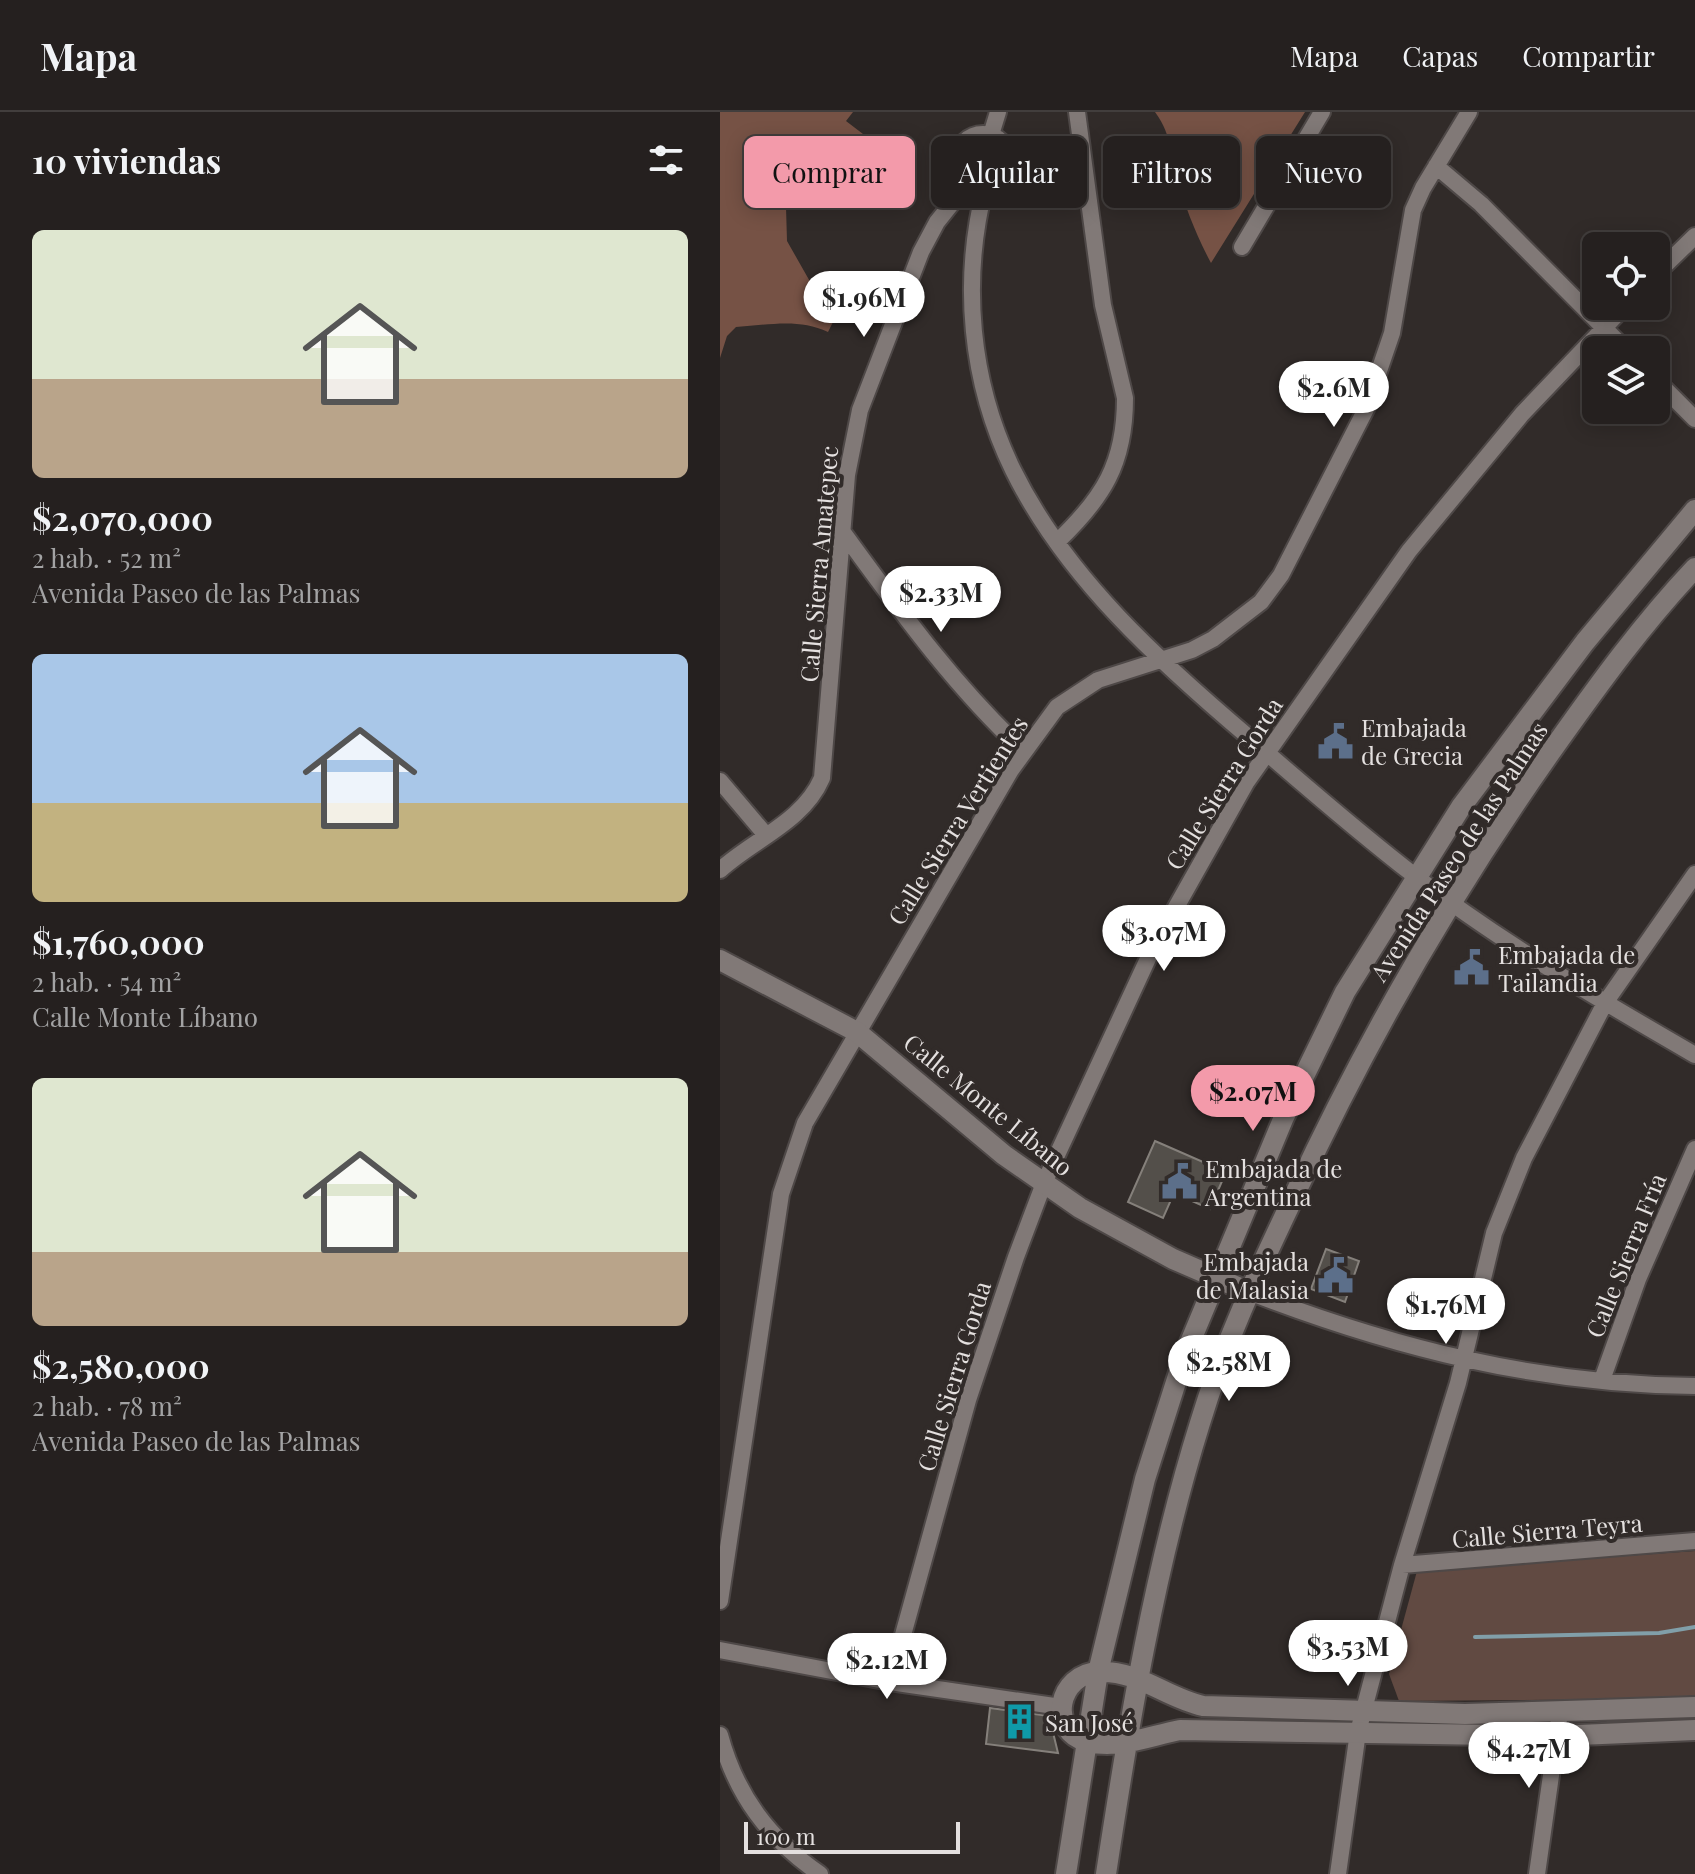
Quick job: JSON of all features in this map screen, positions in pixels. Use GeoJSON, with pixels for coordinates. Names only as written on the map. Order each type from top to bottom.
{"type":"FeatureCollection","features":[{"type":"Feature","properties":{"kind":"main road","name":"Avenida Paseo de las Palmas"},"geometry":{"type":"LineString","coordinates":[[1066,1874],[1098,1672],[1162,1421],[1216,1278],[1317,1047],[1345,992],[1461,807],[1585,642],[1695,510]]}},
{"type":"Feature","properties":{"kind":"main road","name":"Avenida Paseo de las Palmas"},"geometry":{"type":"LineString","coordinates":[[1106,1874],[1138,1677],[1199,1426],[1233,1325],[1354,1072],[1421,950],[1510,809],[1596,688],[1647,622],[1695,568]]}},
{"type":"Feature","properties":{"kind":"main road","name":"Calle Monte Líbano"},"geometry":{"type":"LineString","coordinates":[[720,960],[857,1032],[982,1138],[1080,1208],[1249,1292]]}},
{"type":"Feature","properties":{"kind":"main road"},"geometry":{"type":"LineString","coordinates":[[1695,1707],[1465,1714],[1203,1706],[1178,1701],[1138,1677],[1098,1672],[1072,1682],[1063,1694],[1061,1707],[1063,1721],[1070,1732],[1086,1741],[1126,1743],[1180,1730],[1556,1736],[1695,1730]]}},
{"type":"Feature","properties":{"kind":"street"},"geometry":{"type":"LineString","coordinates":[[985,136],[991,135],[998,112]]}},
{"type":"Feature","properties":{"kind":"street"},"geometry":{"type":"LineString","coordinates":[[1057,542],[1085,515],[1104,490],[1115,468],[1125,417],[1125,398],[1098,273],[1077,112]]}},
{"type":"Feature","properties":{"kind":"street"},"geometry":{"type":"LineString","coordinates":[[1242,247],[1322,112]]}},
{"type":"Feature","properties":{"kind":"street","name":"Calle Sierra Vertientes"},"geometry":{"type":"LineString","coordinates":[[720,1601],[789,1162],[811,1112],[1024,751],[1057,707],[1077,692],[1135,666],[1192,650],[1236,624],[1261,602],[1299,545],[1366,409],[1382,365],[1392,333],[1407,232],[1423,188],[1469,112]]}},
{"type":"Feature","properties":{"kind":"street"},"geometry":{"type":"LineString","coordinates":[[1436,166],[1481,204],[1612,336]]}},
{"type":"Feature","properties":{"kind":"street","name":"Calle Sierra Amatepec"},"geometry":{"type":"LineString","coordinates":[[720,870],[765,834],[802,811],[822,778],[850,460],[871,375],[921,252],[937,222],[952,208]]}},
{"type":"Feature","properties":{"kind":"street"},"geometry":{"type":"LineString","coordinates":[[979,208],[971,305],[981,379],[1013,470],[1057,542],[1161,660],[1415,876],[1605,1003],[1695,1055]]}},
{"type":"Feature","properties":{"kind":"street"},"geometry":{"type":"LineString","coordinates":[[1670,260],[1695,236]]}},
{"type":"Feature","properties":{"kind":"street","name":"Calle Sierra Gorda"},"geometry":{"type":"LineString","coordinates":[[890,1682],[968,1400],[1044,1183],[1152,950],[1227,813],[1266,752],[1409,551],[1522,414],[1610,320]]}},
{"type":"Feature","properties":{"kind":"street"},"geometry":{"type":"LineString","coordinates":[[1670,394],[1695,419]]}},
{"type":"Feature","properties":{"kind":"street"},"geometry":{"type":"LineString","coordinates":[[842,531],[930,652],[979,709],[1024,751]]}},
{"type":"Feature","properties":{"kind":"street"},"geometry":{"type":"LineString","coordinates":[[720,781],[765,834]]}},
{"type":"Feature","properties":{"kind":"street"},"geometry":{"type":"LineString","coordinates":[[1338,1874],[1358,1732],[1402,1565],[1463,1360],[1494,1233],[1524,1158],[1605,1003],[1695,874]]}},
{"type":"Feature","properties":{"kind":"street","name":"Calle Sierra Fría"},"geometry":{"type":"LineString","coordinates":[[1602,1380],[1638,1279],[1695,1149]]}},
{"type":"Feature","properties":{"kind":"street","name":"Calle Monte Líbano"},"geometry":{"type":"LineString","coordinates":[[1249,1292],[1372,1337],[1463,1360],[1602,1380],[1695,1386]]}},
{"type":"Feature","properties":{"kind":"street","name":"Calle Sierra Teyra"},"geometry":{"type":"LineString","coordinates":[[1402,1565],[1695,1541]]}},
{"type":"Feature","properties":{"kind":"street"},"geometry":{"type":"LineString","coordinates":[[720,1650],[890,1682],[1061,1707]]}},
{"type":"Feature","properties":{"kind":"street"},"geometry":{"type":"LineString","coordinates":[[1537,1874],[1560,1712]]}},
{"type":"Feature","properties":{"kind":"street"},"geometry":{"type":"LineString","coordinates":[[720,1735],[735,1779],[752,1809],[771,1835],[820,1874]]}},
{"type":"Feature","properties":{"kind":"shaded area"},"geometry":{"type":"Polygon","coordinates":[[[720,112],[853,112],[846,121],[863,134],[861,136],[744,136],[744,208],[786,208],[787,241],[833,322],[828,332],[795,324],[736,327],[727,336],[720,358],[720,112]]]}},
{"type":"Feature","properties":{"kind":"shaded area"},"geometry":{"type":"Polygon","coordinates":[[[1155,112],[1305,112],[1290,136],[1256,136],[1256,191],[1211,263],[1187,208],[1240,208],[1240,136],[1168,136],[1155,112]]]}},
{"type":"Feature","properties":{"kind":"shaded area"},"geometry":{"type":"Polygon","coordinates":[[[1695,1551],[1695,1695],[1663,1699],[1399,1701],[1389,1674],[1417,1571],[1695,1551]]]}},
{"type":"Feature","properties":{"kind":"building","name":"Embajada de Argentina"},"geometry":{"type":"Polygon","coordinates":[[[1155,1141],[1226,1172],[1210,1209],[1174,1193],[1163,1218],[1128,1202],[1155,1141]]]}},
{"type":"Feature","properties":{"kind":"building","name":"Embajada de Malasia"},"geometry":{"type":"Polygon","coordinates":[[[1326,1249],[1359,1261],[1345,1302],[1311,1289],[1326,1249]]]}},
{"type":"Feature","properties":{"kind":"building","name":"San José"},"geometry":{"type":"Polygon","coordinates":[[[990,1708],[1049,1716],[1058,1753],[986,1744],[990,1708]]]}},
{"type":"Feature","properties":{"kind":"waterway"},"geometry":{"type":"LineString","coordinates":[[1475,1637],[1659,1633],[1695,1627]]}},
{"type":"Feature","properties":{"kind":"place","name":"Embajada de Grecia"},"geometry":{"type":"Point","coordinates":[1335,741]}},
{"type":"Feature","properties":{"kind":"place","name":"Embajada de Tailandia"},"geometry":{"type":"Point","coordinates":[1472,968]}},
{"type":"Feature","properties":{"kind":"place","name":"Embajada de Argentina"},"geometry":{"type":"Point","coordinates":[1179,1182]}},
{"type":"Feature","properties":{"kind":"place","name":"Embajada de Malasia"},"geometry":{"type":"Point","coordinates":[1335,1275]}},
{"type":"Feature","properties":{"kind":"place","name":"San José"},"geometry":{"type":"Point","coordinates":[1019,1722]}}]}
